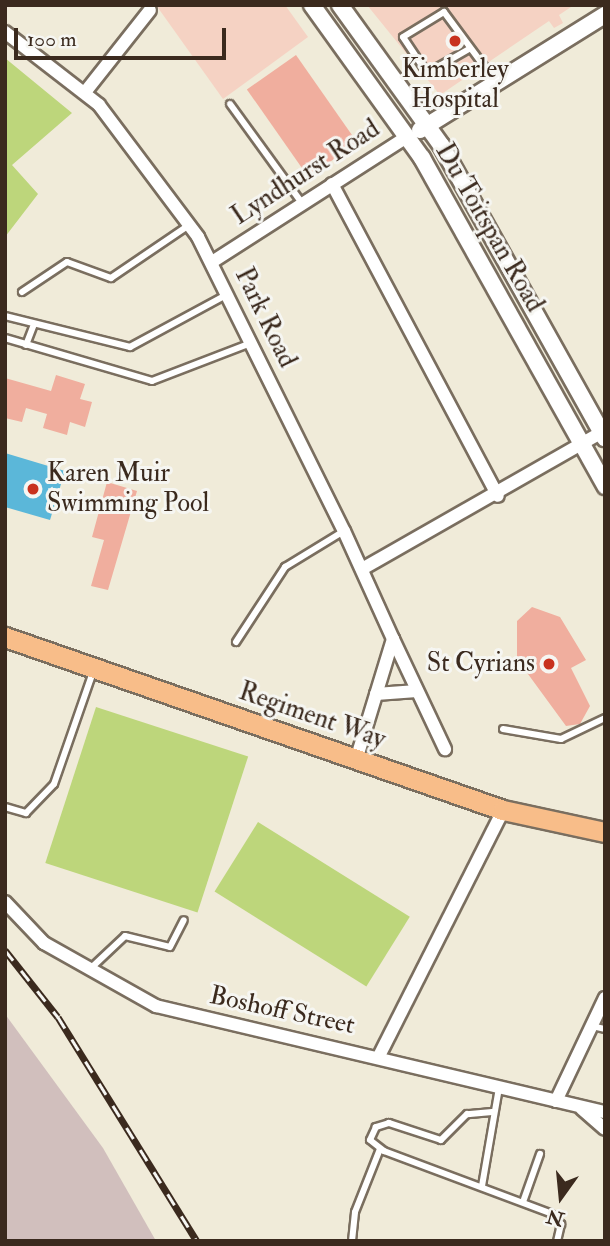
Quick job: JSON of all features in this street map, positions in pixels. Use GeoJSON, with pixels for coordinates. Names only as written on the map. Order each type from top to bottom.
{"type":"FeatureCollection","features":[{"type":"Feature","properties":{"kind":"main road","name":"Regiment Way"},"geometry":{"type":"LineString","coordinates":[[5,638],[357,757],[503,810],[605,832]]}},
{"type":"Feature","properties":{"kind":"street","name":"Du Toitspan Road"},"geometry":{"type":"LineString","coordinates":[[312,5],[407,137],[605,486]]}},
{"type":"Feature","properties":{"kind":"street","name":"Du Toitspan Road"},"geometry":{"type":"LineString","coordinates":[[340,5],[426,125],[505,253],[603,435]]}},
{"type":"Feature","properties":{"kind":"street"},"geometry":{"type":"LineString","coordinates":[[86,91],[150,10]]}},
{"type":"Feature","properties":{"kind":"street","name":"Lyndhurst Road"},"geometry":{"type":"LineString","coordinates":[[212,262],[332,184],[605,15]]}},
{"type":"Feature","properties":{"kind":"street","name":"Park Road"},"geometry":{"type":"LineString","coordinates":[[5,32],[86,91],[189,225],[212,262],[344,531],[445,750]]}},
{"type":"Feature","properties":{"kind":"street"},"geometry":{"type":"LineString","coordinates":[[332,184],[498,496]]}},
{"type":"Feature","properties":{"kind":"street"},"geometry":{"type":"LineString","coordinates":[[362,569],[498,496],[603,435]]}},
{"type":"Feature","properties":{"kind":"street"},"geometry":{"type":"LineString","coordinates":[[357,757],[393,639]]}},
{"type":"Feature","properties":{"kind":"street"},"geometry":{"type":"LineString","coordinates":[[376,694],[417,691]]}},
{"type":"Feature","properties":{"kind":"street"},"geometry":{"type":"LineString","coordinates":[[379,1056],[503,810]]}},
{"type":"Feature","properties":{"kind":"street","name":"Boshoff Street"},"geometry":{"type":"LineString","coordinates":[[5,902],[33,934],[89,970],[169,1010],[379,1056],[605,1112]]}},
{"type":"Feature","properties":{"kind":"street"},"geometry":{"type":"LineString","coordinates":[[555,1101],[598,1028],[605,998]]}},
{"type":"Feature","properties":{"kind":"street"},"geometry":{"type":"LineString","coordinates":[[579,1107],[605,1129]]}},
{"type":"Feature","properties":{"kind":"lane"},"geometry":{"type":"LineString","coordinates":[[469,49],[427,72],[403,37],[441,11],[496,82]]}},
{"type":"Feature","properties":{"kind":"lane"},"geometry":{"type":"LineString","coordinates":[[230,104],[302,203]]}},
{"type":"Feature","properties":{"kind":"lane"},"geometry":{"type":"LineString","coordinates":[[22,292],[67,262],[111,278],[189,225]]}},
{"type":"Feature","properties":{"kind":"lane"},"geometry":{"type":"LineString","coordinates":[[5,316],[130,348],[228,294]]}},
{"type":"Feature","properties":{"kind":"lane"},"geometry":{"type":"LineString","coordinates":[[26,345],[34,324]]}},
{"type":"Feature","properties":{"kind":"lane"},"geometry":{"type":"LineString","coordinates":[[5,338],[164,381],[251,344]]}},
{"type":"Feature","properties":{"kind":"lane"},"geometry":{"type":"LineString","coordinates":[[236,642],[285,567],[344,531]]}},
{"type":"Feature","properties":{"kind":"lane"},"geometry":{"type":"LineString","coordinates":[[5,807],[26,813],[54,784],[94,668]]}},
{"type":"Feature","properties":{"kind":"lane"},"geometry":{"type":"LineString","coordinates":[[503,729],[561,739],[605,718]]}},
{"type":"Feature","properties":{"kind":"lane"},"geometry":{"type":"LineString","coordinates":[[89,970],[125,936],[170,947],[184,920]]}},
{"type":"Feature","properties":{"kind":"lane"},"geometry":{"type":"LineString","coordinates":[[482,1186],[493,1152],[492,1112],[500,1086]]}},
{"type":"Feature","properties":{"kind":"lane"},"geometry":{"type":"LineString","coordinates":[[492,1112],[467,1114],[441,1140],[383,1124],[370,1140],[380,1149],[482,1186],[557,1218],[557,1241]]}},
{"type":"Feature","properties":{"kind":"lane"},"geometry":{"type":"LineString","coordinates":[[352,1241],[355,1212],[380,1149]]}},
{"type":"Feature","properties":{"kind":"lane"},"geometry":{"type":"LineString","coordinates":[[523,1202],[540,1154]]}},
{"type":"Feature","properties":{"kind":"shaded area"},"geometry":{"type":"Polygon","coordinates":[[[156,5],[285,5],[308,37],[223,99],[156,5]]]}},
{"type":"Feature","properties":{"kind":"shaded area","name":"Kimberley Hospital"},"geometry":{"type":"Polygon","coordinates":[[[367,5],[574,5],[559,15],[563,23],[554,28],[549,21],[440,95],[367,5]]]}},
{"type":"Feature","properties":{"kind":"shaded area"},"geometry":{"type":"Polygon","coordinates":[[[5,1014],[103,1148],[156,1241],[5,1241],[5,1014]]]}},
{"type":"Feature","properties":{"kind":"green space"},"geometry":{"type":"Polygon","coordinates":[[[5,58],[72,113],[12,165],[38,194],[5,237],[5,58]]]}},
{"type":"Feature","properties":{"kind":"green space"},"geometry":{"type":"Polygon","coordinates":[[[96,707],[248,756],[197,912],[45,863],[96,707]]]}},
{"type":"Feature","properties":{"kind":"green space"},"geometry":{"type":"Polygon","coordinates":[[[258,822],[410,917],[366,986],[215,892],[258,822]]]}},
{"type":"Feature","properties":{"kind":"water","name":"Karen Muir Swimming Pool"},"geometry":{"type":"Polygon","coordinates":[[[5,453],[65,471],[50,520],[5,507],[5,453]]]}},
{"type":"Feature","properties":{"kind":"building"},"geometry":{"type":"Polygon","coordinates":[[[296,55],[357,143],[308,177],[247,89],[296,55]]]}},
{"type":"Feature","properties":{"kind":"building"},"geometry":{"type":"Polygon","coordinates":[[[56,375],[85,384],[80,399],[92,402],[85,427],[70,422],[67,435],[43,428],[47,414],[26,408],[22,422],[5,418],[5,378],[51,391],[56,375]]]}},
{"type":"Feature","properties":{"kind":"building"},"geometry":{"type":"Polygon","coordinates":[[[107,482],[137,491],[108,590],[91,586],[104,540],[92,537],[107,482]]]}},
{"type":"Feature","properties":{"kind":"building","name":"St Cyrians"},"geometry":{"type":"Polygon","coordinates":[[[532,607],[560,617],[586,660],[571,668],[590,706],[580,724],[566,726],[517,659],[517,621],[532,607]]]}},
{"type":"Feature","properties":{"kind":"railway"},"geometry":{"type":"LineString","coordinates":[[5,950],[58,1017],[197,1241]]}},
{"type":"Feature","properties":{"kind":"place","name":"Kimberley Hospital"},"geometry":{"type":"Point","coordinates":[455,41]}},
{"type":"Feature","properties":{"kind":"place","name":"Karen Muir Swimming Pool"},"geometry":{"type":"Point","coordinates":[33,489]}},
{"type":"Feature","properties":{"kind":"place","name":"St Cyrians"},"geometry":{"type":"Point","coordinates":[549,664]}}]}
